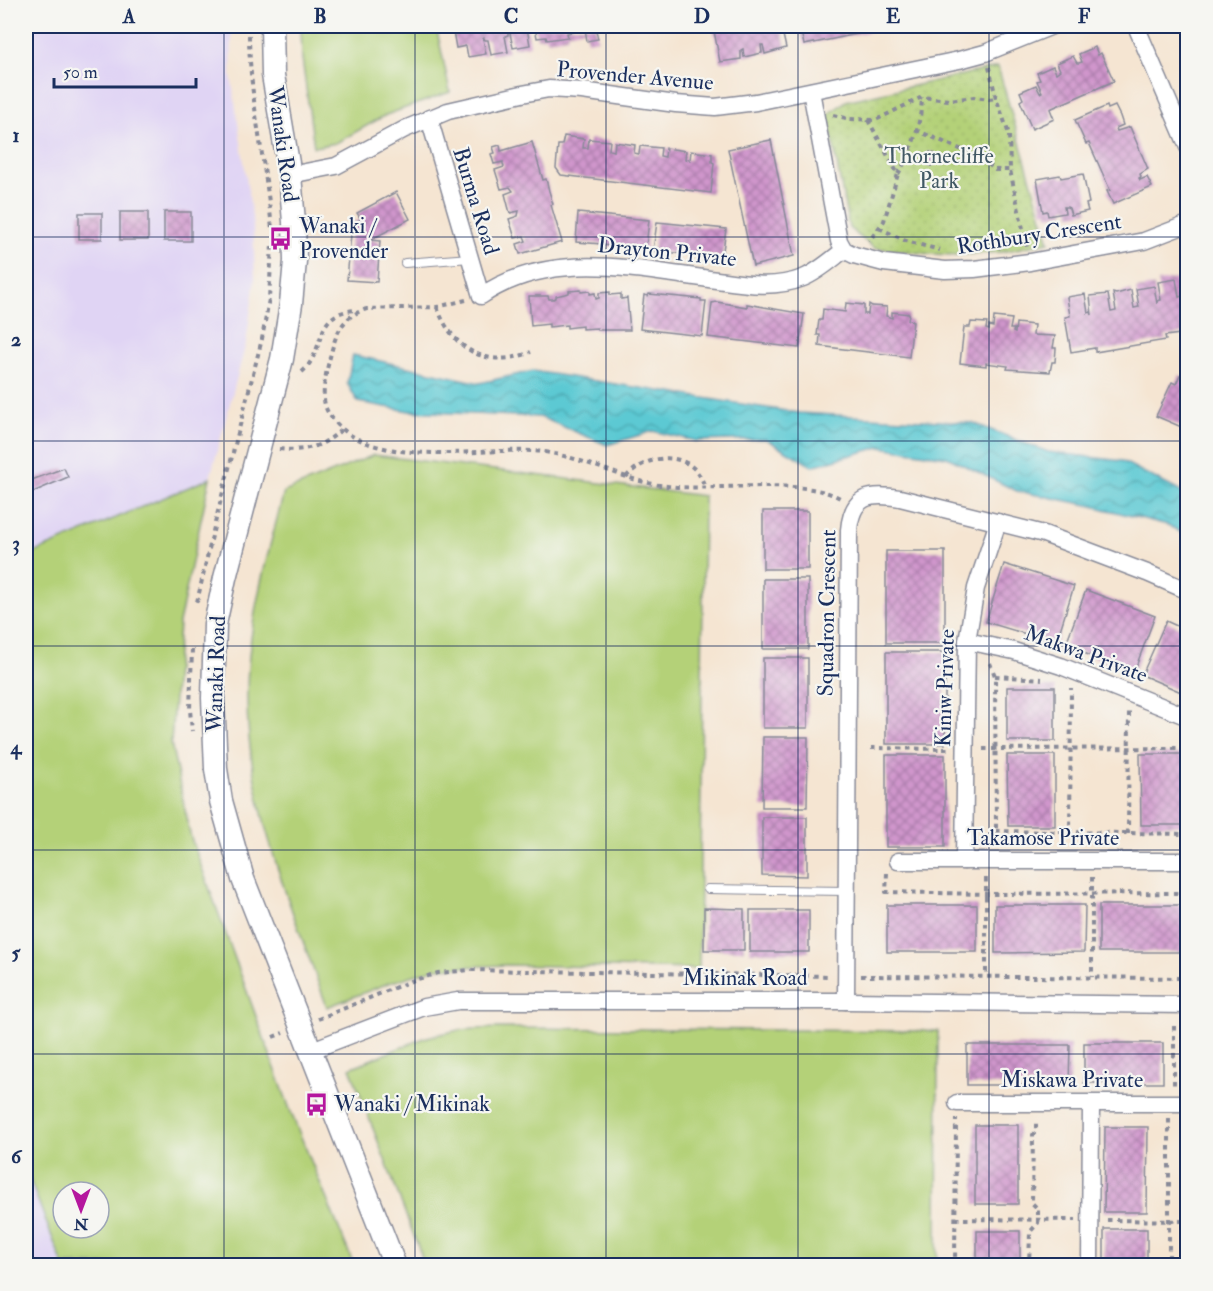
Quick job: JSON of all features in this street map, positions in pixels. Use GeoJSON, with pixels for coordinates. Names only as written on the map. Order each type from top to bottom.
{"type":"FeatureCollection","features":[{"type":"Feature","properties":{"kind":"street","name":"Wanaki Road"},"geometry":{"type":"LineString","coordinates":[[272,26],[273,75],[290,175],[294,241],[291,304],[282,359],[220,597],[213,652],[216,769],[228,828],[243,879],[312,1017],[395,1266]]}},
{"type":"Feature","properties":{"kind":"street","name":"Provender Avenue"},"geometry":{"type":"LineString","coordinates":[[290,175],[336,166],[429,118],[468,106],[549,89],[715,106],[756,102],[985,53],[1052,26]]}},
{"type":"Feature","properties":{"kind":"street"},"geometry":{"type":"LineString","coordinates":[[1136,26],[1188,147]]}},
{"type":"Feature","properties":{"kind":"street"},"geometry":{"type":"LineString","coordinates":[[811,91],[835,226],[844,250]]}},
{"type":"Feature","properties":{"kind":"street","name":"Burma Road"},"geometry":{"type":"LineString","coordinates":[[429,118],[481,296]]}},
{"type":"Feature","properties":{"kind":"street","name":"Rothbury Crescent"},"geometry":{"type":"LineString","coordinates":[[844,250],[862,258],[884,263],[945,270],[1002,267],[1144,241],[1188,224]]}},
{"type":"Feature","properties":{"kind":"street","name":"Drayton Private"},"geometry":{"type":"LineString","coordinates":[[481,296],[496,286],[530,272],[575,266],[609,266],[752,285],[786,283],[818,270],[844,250]]}},
{"type":"Feature","properties":{"kind":"street","name":"Squadron Crescent"},"geometry":{"type":"LineString","coordinates":[[846,1001],[849,530],[853,509],[869,496],[882,495],[998,522],[1044,534],[1188,591]]}},
{"type":"Feature","properties":{"kind":"street","name":"Kiniw Private"},"geometry":{"type":"LineString","coordinates":[[964,861],[965,749],[975,642],[976,588],[998,522]]}},
{"type":"Feature","properties":{"kind":"street","name":"Makwa Private"},"geometry":{"type":"LineString","coordinates":[[975,642],[1014,651],[1060,666],[1188,717]]}},
{"type":"Feature","properties":{"kind":"street","name":"Takamose Private"},"geometry":{"type":"LineString","coordinates":[[898,861],[1188,861]]}},
{"type":"Feature","properties":{"kind":"street","name":"Mikinak Road"},"geometry":{"type":"LineString","coordinates":[[321,1047],[424,1007],[459,1001],[846,1001],[1188,1005]]}},
{"type":"Feature","properties":{"kind":"street","name":"Miskawa Private"},"geometry":{"type":"LineString","coordinates":[[957,1103],[1177,1103]]}},
{"type":"Feature","properties":{"kind":"street"},"geometry":{"type":"LineString","coordinates":[[1090,1266],[1091,1103]]}},
{"type":"Feature","properties":{"kind":"lane"},"geometry":{"type":"LineString","coordinates":[[405,263],[470,258]]}},
{"type":"Feature","properties":{"kind":"lane"},"geometry":{"type":"LineString","coordinates":[[708,890],[847,891]]}},
{"type":"Feature","properties":{"kind":"path"},"geometry":{"type":"LineString","coordinates":[[196,612],[198,593],[269,299],[272,231],[252,95],[249,26]]}},
{"type":"Feature","properties":{"kind":"path"},"geometry":{"type":"LineString","coordinates":[[985,53],[996,98],[1009,134],[1010,170],[1030,262]]}},
{"type":"Feature","properties":{"kind":"path"},"geometry":{"type":"LineString","coordinates":[[815,111],[850,119],[876,120],[922,97],[948,100],[974,97],[996,98]]}},
{"type":"Feature","properties":{"kind":"path"},"geometry":{"type":"LineString","coordinates":[[862,258],[867,243],[884,221],[898,174],[907,160],[921,112],[922,97]]}},
{"type":"Feature","properties":{"kind":"path"},"geometry":{"type":"LineString","coordinates":[[868,120],[898,174]]}},
{"type":"Feature","properties":{"kind":"path"},"geometry":{"type":"LineString","coordinates":[[916,130],[960,149],[975,152],[995,170],[1010,170]]}},
{"type":"Feature","properties":{"kind":"path"},"geometry":{"type":"LineString","coordinates":[[879,228],[906,241],[942,250]]}},
{"type":"Feature","properties":{"kind":"path"},"geometry":{"type":"LineString","coordinates":[[993,250],[1017,237],[1024,236]]}},
{"type":"Feature","properties":{"kind":"path"},"geometry":{"type":"LineString","coordinates":[[302,372],[310,364],[328,320],[336,314],[367,309],[437,307],[481,296]]}},
{"type":"Feature","properties":{"kind":"path"},"geometry":{"type":"LineString","coordinates":[[437,307],[451,334],[464,347],[476,354],[502,360],[531,352]]}},
{"type":"Feature","properties":{"kind":"path"},"geometry":{"type":"LineString","coordinates":[[367,309],[356,312],[342,325],[325,378],[325,406],[342,429],[354,437],[377,446],[412,451],[545,452],[664,486],[705,488],[756,486],[810,489],[840,498],[853,509]]}},
{"type":"Feature","properties":{"kind":"path"},"geometry":{"type":"LineString","coordinates":[[275,448],[300,450],[317,447],[330,440],[342,429]]}},
{"type":"Feature","properties":{"kind":"path"},"geometry":{"type":"LineString","coordinates":[[626,477],[642,464],[656,459],[670,458],[695,467],[705,488]]}},
{"type":"Feature","properties":{"kind":"path"},"geometry":{"type":"LineString","coordinates":[[192,642],[190,710],[192,732]]}},
{"type":"Feature","properties":{"kind":"path"},"geometry":{"type":"LineString","coordinates":[[975,642],[995,676],[996,831],[988,843],[986,861],[986,976]]}},
{"type":"Feature","properties":{"kind":"path"},"geometry":{"type":"LineString","coordinates":[[1070,834],[1071,682]]}},
{"type":"Feature","properties":{"kind":"path"},"geometry":{"type":"LineString","coordinates":[[1128,834],[1129,704],[1134,695]]}},
{"type":"Feature","properties":{"kind":"path"},"geometry":{"type":"LineString","coordinates":[[871,748],[1188,748]]}},
{"type":"Feature","properties":{"kind":"path"},"geometry":{"type":"LineString","coordinates":[[996,831],[1070,834],[1188,834]]}},
{"type":"Feature","properties":{"kind":"path"},"geometry":{"type":"LineString","coordinates":[[898,861],[887,865],[886,892],[1188,893]]}},
{"type":"Feature","properties":{"kind":"path"},"geometry":{"type":"LineString","coordinates":[[1092,861],[1092,977]]}},
{"type":"Feature","properties":{"kind":"path"},"geometry":{"type":"LineString","coordinates":[[273,1036],[312,1017],[411,981],[438,973],[470,970],[846,976],[1188,978]]}},
{"type":"Feature","properties":{"kind":"path"},"geometry":{"type":"LineString","coordinates":[[312,1017],[325,1026],[321,1047]]}},
{"type":"Feature","properties":{"kind":"path"},"geometry":{"type":"LineString","coordinates":[[276,1023],[284,1044]]}},
{"type":"Feature","properties":{"kind":"path"},"geometry":{"type":"LineString","coordinates":[[1169,1266],[1177,1103],[1174,1026]]}},
{"type":"Feature","properties":{"kind":"path"},"geometry":{"type":"LineString","coordinates":[[955,1266],[957,1103]]}},
{"type":"Feature","properties":{"kind":"path"},"geometry":{"type":"LineString","coordinates":[[1029,1266],[1030,1232],[1038,1223],[1038,1209],[1032,1203],[1033,1135],[1037,1122],[1034,1115]]}},
{"type":"Feature","properties":{"kind":"shaded area"},"geometry":{"type":"Polygon","coordinates":[[[26,26],[232,26],[231,76],[253,223],[255,279],[246,343],[210,478],[26,556],[26,26]]]}},
{"type":"Feature","properties":{"kind":"shaded area"},"geometry":{"type":"Polygon","coordinates":[[[26,1170],[51,1234],[51,1240],[53,1240],[63,1265],[26,1265],[26,1170]]]}},
{"type":"Feature","properties":{"kind":"green space"},"geometry":{"type":"Polygon","coordinates":[[[301,26],[436,26],[450,92],[386,115],[336,143],[314,147],[302,58],[301,26]]]}},
{"type":"Feature","properties":{"kind":"green space","name":"Thornecliffe Park"},"geometry":{"type":"Polygon","coordinates":[[[998,67],[1049,242],[1002,252],[955,255],[874,248],[849,228],[828,115],[846,101],[998,67]]]}},
{"type":"Feature","properties":{"kind":"green space"},"geometry":{"type":"Polygon","coordinates":[[[374,455],[704,496],[699,969],[507,965],[436,968],[327,1007],[281,878],[257,792],[250,747],[247,702],[249,656],[259,594],[284,492],[374,455]]]}},
{"type":"Feature","properties":{"kind":"green space"},"geometry":{"type":"Polygon","coordinates":[[[210,478],[179,623],[171,743],[191,838],[292,1115],[354,1265],[63,1265],[53,1240],[111,1240],[111,1180],[51,1180],[51,1234],[26,1170],[26,556],[210,478]]]}},
{"type":"Feature","properties":{"kind":"green space"},"geometry":{"type":"Polygon","coordinates":[[[497,1028],[938,1031],[937,1265],[425,1265],[350,1068],[427,1037],[459,1030],[497,1028]]]}},
{"type":"Feature","properties":{"kind":"water"},"geometry":{"type":"Polygon","coordinates":[[[353,355],[480,383],[533,371],[799,413],[973,423],[1048,452],[1122,461],[1187,495],[1187,536],[1168,525],[1088,505],[1017,491],[947,457],[880,447],[812,466],[766,439],[696,441],[653,431],[607,445],[540,417],[409,411],[358,402],[347,383],[353,355]]]}},
{"type":"Feature","properties":{"kind":"building"},"geometry":{"type":"Polygon","coordinates":[[[457,26],[595,26],[598,39],[587,41],[585,29],[567,33],[568,37],[547,40],[546,37],[537,38],[535,27],[527,28],[530,45],[513,48],[510,33],[508,33],[505,36],[508,52],[491,55],[488,40],[484,38],[486,54],[468,57],[466,46],[456,48],[453,31],[458,30],[457,26]]]}},
{"type":"Feature","properties":{"kind":"building"},"geometry":{"type":"Polygon","coordinates":[[[713,26],[781,26],[786,48],[765,54],[763,45],[761,45],[762,53],[744,57],[743,49],[741,59],[720,62],[713,26]]]}},
{"type":"Feature","properties":{"kind":"building"},"geometry":{"type":"Polygon","coordinates":[[[800,26],[891,26],[891,27],[804,45],[800,26]]]}},
{"type":"Feature","properties":{"kind":"building"},"geometry":{"type":"Polygon","coordinates":[[[1095,47],[1098,55],[1101,53],[1114,81],[1050,109],[1054,119],[1032,129],[1020,101],[1023,99],[1020,92],[1036,85],[1040,93],[1042,92],[1037,81],[1040,80],[1037,73],[1053,66],[1056,73],[1060,70],[1057,63],[1073,56],[1077,63],[1082,62],[1079,54],[1095,47]]]}},
{"type":"Feature","properties":{"kind":"building"},"geometry":{"type":"Polygon","coordinates":[[[1107,106],[1108,109],[1115,106],[1120,116],[1123,125],[1116,128],[1117,131],[1130,127],[1148,169],[1140,174],[1139,178],[1140,180],[1147,177],[1152,187],[1113,204],[1107,191],[1110,190],[1089,143],[1086,144],[1075,120],[1107,106]]]}},
{"type":"Feature","properties":{"kind":"building"},"geometry":{"type":"Polygon","coordinates":[[[564,136],[584,139],[583,148],[588,148],[589,139],[610,141],[609,150],[614,151],[615,142],[635,145],[634,153],[639,154],[640,146],[661,148],[660,156],[665,157],[666,148],[686,151],[685,159],[690,160],[691,151],[712,154],[714,163],[711,193],[561,175],[556,168],[558,145],[562,145],[564,136]]]}},
{"type":"Feature","properties":{"kind":"building"},"geometry":{"type":"Polygon","coordinates":[[[771,140],[794,256],[753,266],[728,149],[771,140]]]}},
{"type":"Feature","properties":{"kind":"building"},"geometry":{"type":"Polygon","coordinates":[[[532,142],[543,180],[546,179],[562,242],[520,254],[517,244],[526,241],[524,236],[515,238],[509,219],[518,216],[519,211],[510,213],[505,194],[513,191],[510,187],[501,189],[495,170],[504,167],[503,162],[494,164],[491,154],[495,153],[493,147],[500,145],[501,151],[532,142]]]}},
{"type":"Feature","properties":{"kind":"building"},"geometry":{"type":"Polygon","coordinates":[[[930,152],[936,154],[937,161],[931,166],[925,163],[924,156],[930,152]]]}},
{"type":"Feature","properties":{"kind":"building"},"geometry":{"type":"Polygon","coordinates":[[[1083,174],[1089,203],[1086,204],[1088,211],[1071,215],[1069,208],[1064,207],[1065,213],[1048,216],[1047,211],[1043,212],[1037,179],[1083,174]]]}},
{"type":"Feature","properties":{"kind":"building"},"geometry":{"type":"Polygon","coordinates":[[[396,192],[410,219],[370,240],[380,241],[377,282],[347,280],[352,223],[361,219],[357,213],[396,192]]]}},
{"type":"Feature","properties":{"kind":"building"},"geometry":{"type":"Polygon","coordinates":[[[120,212],[148,212],[148,240],[120,240],[120,212]]]}},
{"type":"Feature","properties":{"kind":"building"},"geometry":{"type":"Polygon","coordinates":[[[164,212],[191,212],[191,241],[164,241],[164,212]]]}},
{"type":"Feature","properties":{"kind":"building"},"geometry":{"type":"Polygon","coordinates":[[[79,213],[102,213],[102,239],[79,239],[79,213]]]}},
{"type":"Feature","properties":{"kind":"building"},"geometry":{"type":"Polygon","coordinates":[[[578,213],[649,220],[645,249],[576,242],[578,213]]]}},
{"type":"Feature","properties":{"kind":"building"},"geometry":{"type":"Polygon","coordinates":[[[657,222],[726,229],[722,258],[697,253],[697,255],[653,251],[657,222]]]}},
{"type":"Feature","properties":{"kind":"building"},"geometry":{"type":"Polygon","coordinates":[[[1176,279],[1179,297],[1184,296],[1188,333],[1165,336],[1166,340],[1095,352],[1095,348],[1071,352],[1065,317],[1070,316],[1067,297],[1085,294],[1088,313],[1091,312],[1092,315],[1090,296],[1108,294],[1111,312],[1116,311],[1113,293],[1131,290],[1134,308],[1139,307],[1136,289],[1154,286],[1157,304],[1157,301],[1161,300],[1158,282],[1176,279]]]}},
{"type":"Feature","properties":{"kind":"building"},"geometry":{"type":"Polygon","coordinates":[[[581,290],[581,292],[590,291],[590,294],[595,293],[596,299],[599,298],[599,293],[610,292],[610,295],[621,294],[621,299],[627,298],[630,330],[582,329],[582,326],[567,328],[567,325],[549,327],[549,324],[531,326],[529,296],[548,296],[549,299],[553,299],[569,291],[581,290]]]}},
{"type":"Feature","properties":{"kind":"building"},"geometry":{"type":"Polygon","coordinates":[[[644,295],[706,301],[702,336],[640,329],[644,295]]]}},
{"type":"Feature","properties":{"kind":"building"},"geometry":{"type":"Polygon","coordinates":[[[712,303],[747,307],[747,304],[804,314],[799,348],[708,337],[712,303]]]}},
{"type":"Feature","properties":{"kind":"building"},"geometry":{"type":"Polygon","coordinates":[[[846,303],[864,305],[864,314],[868,314],[869,304],[887,307],[886,316],[892,318],[892,312],[909,314],[908,320],[913,321],[909,357],[819,346],[820,335],[817,335],[823,309],[845,312],[846,303]]]}},
{"type":"Feature","properties":{"kind":"building"},"geometry":{"type":"Polygon","coordinates":[[[994,317],[1012,319],[1010,329],[1014,329],[1015,333],[1016,323],[1034,325],[1033,335],[1055,336],[1053,348],[1056,348],[1055,362],[1052,362],[1050,372],[1007,369],[1008,366],[986,363],[986,366],[960,363],[964,327],[970,327],[971,322],[987,323],[986,329],[989,330],[989,326],[993,327],[994,317]]]}},
{"type":"Feature","properties":{"kind":"building"},"geometry":{"type":"Polygon","coordinates":[[[1180,375],[1188,379],[1188,429],[1156,416],[1172,382],[1176,384],[1180,375]]]}},
{"type":"Feature","properties":{"kind":"building"},"geometry":{"type":"Polygon","coordinates":[[[64,468],[68,477],[26,495],[26,484],[29,481],[64,468]]]}},
{"type":"Feature","properties":{"kind":"building"},"geometry":{"type":"Polygon","coordinates":[[[763,511],[808,511],[808,569],[763,569],[763,511]]]}},
{"type":"Feature","properties":{"kind":"building"},"geometry":{"type":"Polygon","coordinates":[[[886,551],[945,551],[945,643],[886,643],[886,551]]]}},
{"type":"Feature","properties":{"kind":"building"},"geometry":{"type":"Polygon","coordinates":[[[1004,564],[1074,586],[1056,643],[986,622],[1004,564]]]}},
{"type":"Feature","properties":{"kind":"building"},"geometry":{"type":"Polygon","coordinates":[[[763,579],[808,579],[808,649],[763,649],[763,579]]]}},
{"type":"Feature","properties":{"kind":"building"},"geometry":{"type":"Polygon","coordinates":[[[1086,590],[1155,616],[1134,672],[1065,646],[1086,590]]]}},
{"type":"Feature","properties":{"kind":"building"},"geometry":{"type":"Polygon","coordinates":[[[1166,621],[1188,631],[1188,695],[1142,675],[1166,621]]]}},
{"type":"Feature","properties":{"kind":"building"},"geometry":{"type":"Polygon","coordinates":[[[886,652],[945,652],[945,744],[886,744],[886,652]]]}},
{"type":"Feature","properties":{"kind":"building"},"geometry":{"type":"Polygon","coordinates":[[[763,658],[808,658],[808,728],[763,728],[763,658]]]}},
{"type":"Feature","properties":{"kind":"building"},"geometry":{"type":"Polygon","coordinates":[[[1007,687],[1055,687],[1055,741],[1007,741],[1007,687]]]}},
{"type":"Feature","properties":{"kind":"building"},"geometry":{"type":"Polygon","coordinates":[[[763,737],[808,737],[807,807],[762,807],[763,737]]]}},
{"type":"Feature","properties":{"kind":"building"},"geometry":{"type":"Polygon","coordinates":[[[1140,754],[1188,754],[1188,825],[1141,825],[1140,754]]]}},
{"type":"Feature","properties":{"kind":"building"},"geometry":{"type":"Polygon","coordinates":[[[886,755],[945,755],[945,847],[886,847],[886,755]]]}},
{"type":"Feature","properties":{"kind":"building"},"geometry":{"type":"Polygon","coordinates":[[[1007,755],[1055,755],[1055,826],[1008,826],[1007,755]]]}},
{"type":"Feature","properties":{"kind":"building"},"geometry":{"type":"Polygon","coordinates":[[[762,817],[807,817],[807,876],[762,875],[762,817]]]}},
{"type":"Feature","properties":{"kind":"building"},"geometry":{"type":"Polygon","coordinates":[[[887,905],[977,905],[977,952],[887,952],[887,905]]]}},
{"type":"Feature","properties":{"kind":"building"},"geometry":{"type":"Polygon","coordinates":[[[995,905],[1085,905],[1084,952],[995,953],[995,905]]]}},
{"type":"Feature","properties":{"kind":"building"},"geometry":{"type":"Polygon","coordinates":[[[1099,905],[1188,905],[1188,952],[1099,952],[1099,905]]]}},
{"type":"Feature","properties":{"kind":"building"},"geometry":{"type":"Polygon","coordinates":[[[704,908],[744,909],[744,950],[704,950],[704,908]]]}},
{"type":"Feature","properties":{"kind":"building"},"geometry":{"type":"Polygon","coordinates":[[[750,910],[809,910],[809,952],[750,952],[750,910]]]}},
{"type":"Feature","properties":{"kind":"building"},"geometry":{"type":"Polygon","coordinates":[[[1084,1043],[1163,1043],[1163,1083],[1084,1083],[1084,1043]]]}},
{"type":"Feature","properties":{"kind":"building"},"geometry":{"type":"Polygon","coordinates":[[[967,1045],[1070,1045],[1069,1085],[967,1085],[967,1045]]]}},
{"type":"Feature","properties":{"kind":"building"},"geometry":{"type":"Polygon","coordinates":[[[975,1125],[1018,1125],[1018,1204],[975,1204],[975,1125]]]}},
{"type":"Feature","properties":{"kind":"building"},"geometry":{"type":"Polygon","coordinates":[[[1105,1127],[1148,1127],[1147,1212],[1104,1212],[1105,1127]]]}},
{"type":"Feature","properties":{"kind":"building"},"geometry":{"type":"Polygon","coordinates":[[[1104,1229],[1147,1229],[1147,1266],[1104,1266],[1104,1229]]]}},
{"type":"Feature","properties":{"kind":"building"},"geometry":{"type":"Polygon","coordinates":[[[977,1231],[1020,1231],[1020,1266],[977,1266],[977,1231]]]}},
{"type":"Feature","properties":{"kind":"place","name":"Wanaki / Provender"},"geometry":{"type":"Point","coordinates":[281,239]}},
{"type":"Feature","properties":{"kind":"place","name":"Wanaki / Mikinak"},"geometry":{"type":"Point","coordinates":[316,1104]}}]}
